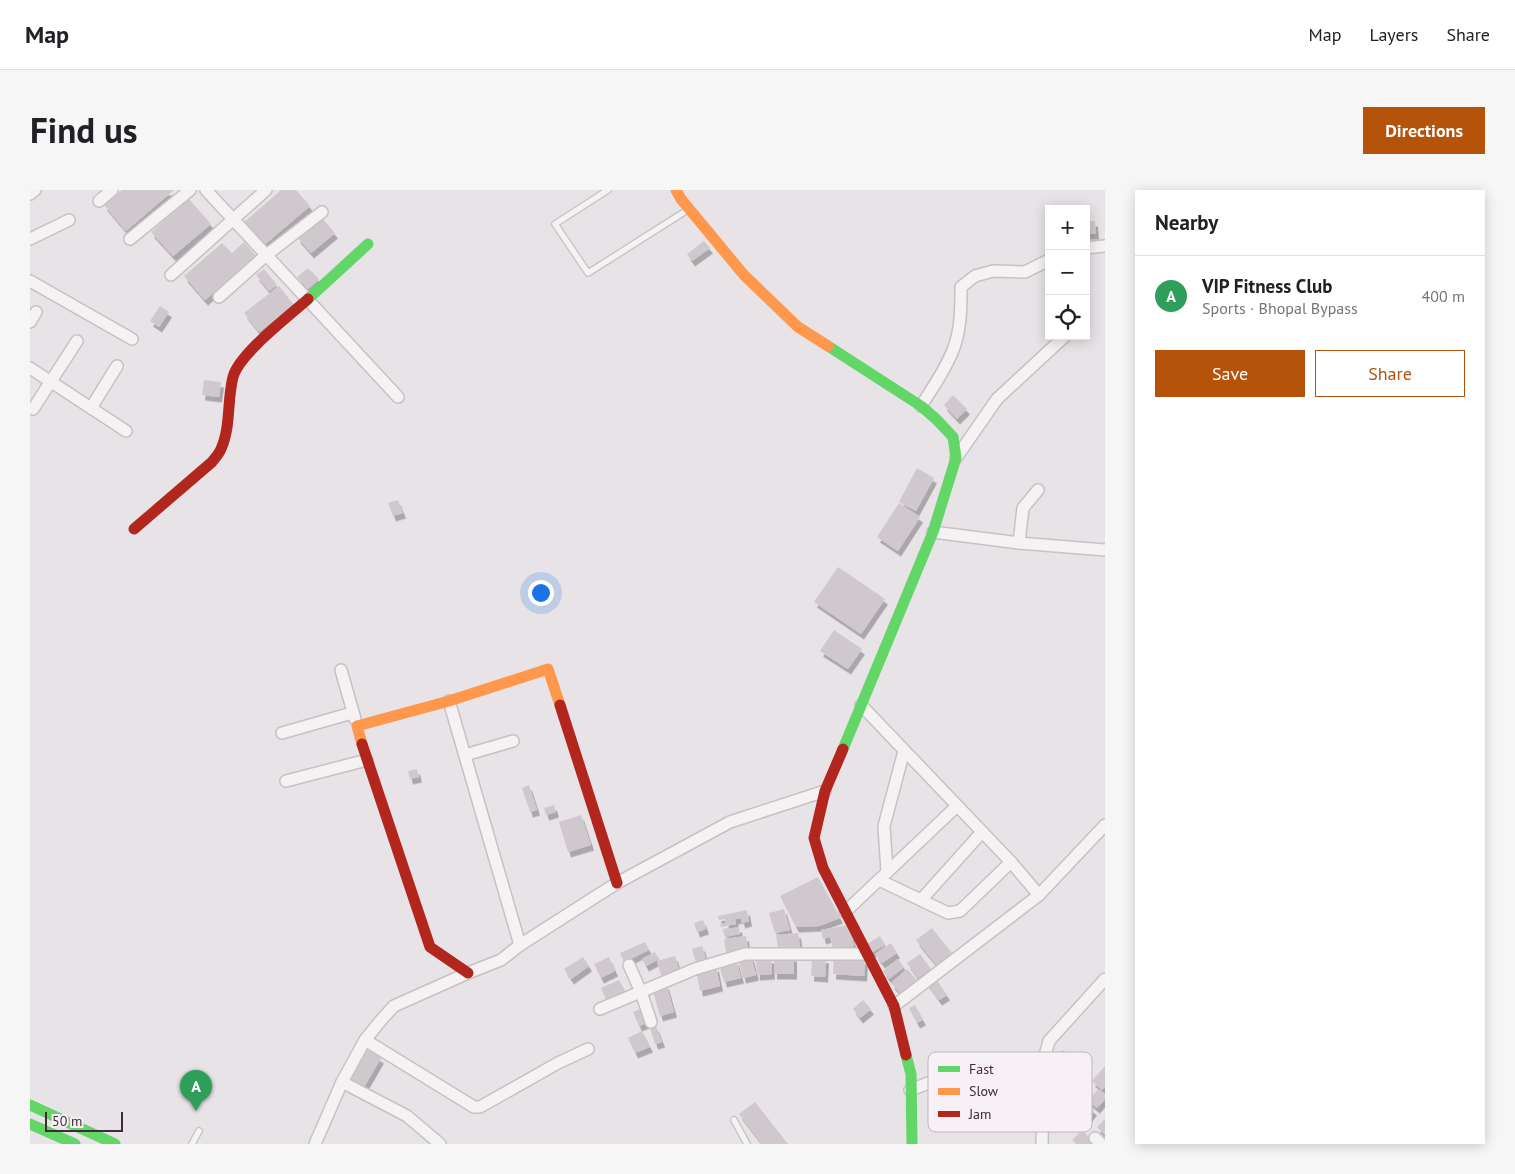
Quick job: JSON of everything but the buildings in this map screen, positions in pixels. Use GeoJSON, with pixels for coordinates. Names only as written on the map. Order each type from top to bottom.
{"type":"FeatureCollection","features":[{"type":"Feature","properties":{"kind":"street"},"geometry":{"type":"LineString","coordinates":[[30,194],[35,190]]}},
{"type":"Feature","properties":{"kind":"street"},"geometry":{"type":"LineString","coordinates":[[99,201],[112,190]]}},
{"type":"Feature","properties":{"kind":"street"},"geometry":{"type":"LineString","coordinates":[[130,239],[190,190]]}},
{"type":"Feature","properties":{"kind":"street"},"geometry":{"type":"LineString","coordinates":[[206,190],[234,219],[265,256],[398,397]]}},
{"type":"Feature","properties":{"kind":"street"},"geometry":{"type":"LineString","coordinates":[[171,275],[266,190]]}},
{"type":"Feature","properties":{"kind":"street"},"geometry":{"type":"LineString","coordinates":[[676,190],[689,209],[744,275],[798,327],[921,406],[953,437],[956,458]]}},
{"type":"Feature","properties":{"kind":"street"},"geometry":{"type":"LineString","coordinates":[[219,297],[265,256],[322,212]]}},
{"type":"Feature","properties":{"kind":"street"},"geometry":{"type":"LineString","coordinates":[[30,239],[69,220]]}},
{"type":"Feature","properties":{"kind":"street"},"geometry":{"type":"LineString","coordinates":[[134,529],[212,462],[221,450],[225,436],[233,377],[237,367],[251,351],[368,244]]}},
{"type":"Feature","properties":{"kind":"street"},"geometry":{"type":"LineString","coordinates":[[1090,248],[1105,246]]}},
{"type":"Feature","properties":{"kind":"street"},"geometry":{"type":"LineString","coordinates":[[921,406],[939,377],[956,342],[962,287],[975,276],[993,270],[1025,272],[1045,262]]}},
{"type":"Feature","properties":{"kind":"street"},"geometry":{"type":"LineString","coordinates":[[30,281],[132,339]]}},
{"type":"Feature","properties":{"kind":"street"},"geometry":{"type":"LineString","coordinates":[[912,1144],[911,1074],[894,1006],[823,868],[814,838],[825,791],[933,532],[956,458],[997,399],[1061,340]]}},
{"type":"Feature","properties":{"kind":"street"},"geometry":{"type":"LineString","coordinates":[[33,408],[77,341]]}},
{"type":"Feature","properties":{"kind":"street"},"geometry":{"type":"LineString","coordinates":[[92,408],[118,366]]}},
{"type":"Feature","properties":{"kind":"street"},"geometry":{"type":"LineString","coordinates":[[30,368],[126,430]]}},
{"type":"Feature","properties":{"kind":"street"},"geometry":{"type":"LineString","coordinates":[[1019,543],[1023,508],[1038,490]]}},
{"type":"Feature","properties":{"kind":"street"},"geometry":{"type":"LineString","coordinates":[[933,532],[1019,543],[1105,550]]}},
{"type":"Feature","properties":{"kind":"street"},"geometry":{"type":"LineString","coordinates":[[357,726],[449,701],[548,669],[617,883]]}},
{"type":"Feature","properties":{"kind":"street"},"geometry":{"type":"LineString","coordinates":[[341,670],[367,760],[430,947],[468,973]]}},
{"type":"Feature","properties":{"kind":"street"},"geometry":{"type":"LineString","coordinates":[[449,701],[520,946]]}},
{"type":"Feature","properties":{"kind":"street"},"geometry":{"type":"LineString","coordinates":[[861,705],[1011,862],[1039,895]]}},
{"type":"Feature","properties":{"kind":"street"},"geometry":{"type":"LineString","coordinates":[[282,733],[352,713]]}},
{"type":"Feature","properties":{"kind":"street"},"geometry":{"type":"LineString","coordinates":[[465,755],[513,741]]}},
{"type":"Feature","properties":{"kind":"street"},"geometry":{"type":"LineString","coordinates":[[883,876],[884,826],[904,751]]}},
{"type":"Feature","properties":{"kind":"street"},"geometry":{"type":"LineString","coordinates":[[286,781],[367,760]]}},
{"type":"Feature","properties":{"kind":"street"},"geometry":{"type":"LineString","coordinates":[[315,1144],[342,1082],[365,1040],[394,1006],[501,960],[617,883],[730,822],[825,791]]}},
{"type":"Feature","properties":{"kind":"street"},"geometry":{"type":"LineString","coordinates":[[845,912],[957,806]]}},
{"type":"Feature","properties":{"kind":"street"},"geometry":{"type":"LineString","coordinates":[[894,1006],[1039,895],[1105,825]]}},
{"type":"Feature","properties":{"kind":"street"},"geometry":{"type":"LineString","coordinates":[[921,900],[982,832]]}},
{"type":"Feature","properties":{"kind":"street"},"geometry":{"type":"LineString","coordinates":[[883,876],[921,900],[948,913],[960,911],[1011,862]]}},
{"type":"Feature","properties":{"kind":"street"},"geometry":{"type":"LineString","coordinates":[[600,1009],[695,969],[745,954],[866,954]]}},
{"type":"Feature","properties":{"kind":"street"},"geometry":{"type":"LineString","coordinates":[[629,965],[651,1022]]}},
{"type":"Feature","properties":{"kind":"street"},"geometry":{"type":"LineString","coordinates":[[1046,1052],[1049,1041],[1103,984]]}},
{"type":"Feature","properties":{"kind":"street"},"geometry":{"type":"LineString","coordinates":[[365,1040],[474,1107],[480,1107],[558,1063],[588,1049]]}},
{"type":"Feature","properties":{"kind":"street"},"geometry":{"type":"LineString","coordinates":[[342,1082],[407,1116],[440,1144]]}},
{"type":"Feature","properties":{"kind":"street"},"geometry":{"type":"LineString","coordinates":[[910,1090],[928,1083]]}},
{"type":"Feature","properties":{"kind":"street"},"geometry":{"type":"LineString","coordinates":[[30,1105],[115,1144]]}},
{"type":"Feature","properties":{"kind":"street"},"geometry":{"type":"LineString","coordinates":[[30,1124],[75,1144]]}},
{"type":"Feature","properties":{"kind":"lane"},"geometry":{"type":"LineString","coordinates":[[608,190],[555,224],[588,273],[689,209]]}},
{"type":"Feature","properties":{"kind":"lane"},"geometry":{"type":"LineString","coordinates":[[734,1120],[747,1144]]}},
{"type":"Feature","properties":{"kind":"lane"},"geometry":{"type":"LineString","coordinates":[[192,1144],[199,1131]]}},
{"type":"Feature","properties":{"kind":"traffic: fast"},"geometry":{"type":"LineString","coordinates":[[308,299],[368,244]]}},
{"type":"Feature","properties":{"kind":"traffic: fast"},"geometry":{"type":"LineString","coordinates":[[828,346],[921,406],[936,419],[953,437],[956,458],[933,532],[843,749]]}},
{"type":"Feature","properties":{"kind":"traffic: fast"},"geometry":{"type":"LineString","coordinates":[[906,1055],[911,1074],[912,1144]]}},
{"type":"Feature","properties":{"kind":"traffic: fast"},"geometry":{"type":"LineString","coordinates":[[30,1105],[115,1144]]}},
{"type":"Feature","properties":{"kind":"traffic: fast"},"geometry":{"type":"LineString","coordinates":[[30,1124],[75,1144]]}},
{"type":"Feature","properties":{"kind":"traffic: slow"},"geometry":{"type":"LineString","coordinates":[[676,190],[681,199],[744,275],[798,327],[828,346]]}},
{"type":"Feature","properties":{"kind":"traffic: slow"},"geometry":{"type":"LineString","coordinates":[[362,744],[357,726],[449,701],[548,669],[560,705]]}},
{"type":"Feature","properties":{"kind":"traffic: jam"},"geometry":{"type":"LineString","coordinates":[[134,529],[217,456],[224,441],[228,423],[231,386],[237,368],[254,347],[308,299]]}},
{"type":"Feature","properties":{"kind":"traffic: jam"},"geometry":{"type":"LineString","coordinates":[[560,705],[617,883]]}},
{"type":"Feature","properties":{"kind":"traffic: jam"},"geometry":{"type":"LineString","coordinates":[[362,744],[430,947],[468,973]]}},
{"type":"Feature","properties":{"kind":"traffic: jam"},"geometry":{"type":"LineString","coordinates":[[843,749],[825,791],[814,838],[823,868],[894,1006],[906,1055]]}},
{"type":"Feature","properties":{"kind":"place","name":"VIP Fitness Club"},"geometry":{"type":"Point","coordinates":[196,1111]}}]}
